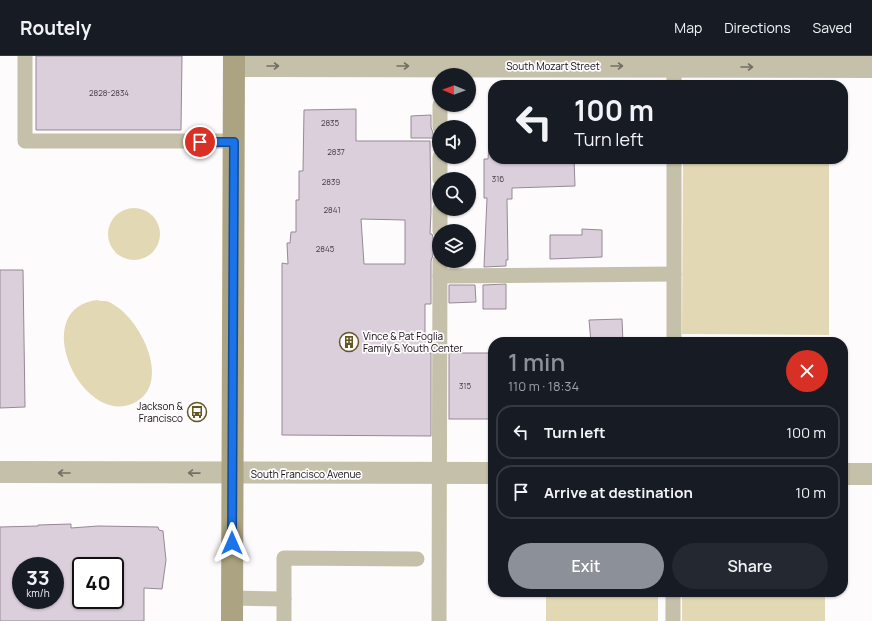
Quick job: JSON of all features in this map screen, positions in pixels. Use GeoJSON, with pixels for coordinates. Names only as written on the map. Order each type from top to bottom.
{"type":"FeatureCollection","features":[{"type":"Feature","properties":{"kind":"street"},"geometry":{"type":"LineString","coordinates":[[232,621],[234,61]]}},
{"type":"Feature","properties":{"kind":"street","name":"South Mozart Street"},"geometry":{"type":"LineString","coordinates":[[234,61],[440,66],[674,69],[872,67]]}},
{"type":"Feature","properties":{"kind":"street","name":"South Francisco Avenue"},"geometry":{"type":"LineString","coordinates":[[0,472],[233,474],[488,473]]}},
{"type":"Feature","properties":{"kind":"street"},"geometry":{"type":"LineString","coordinates":[[848,474],[872,474]]}},
{"type":"Feature","properties":{"kind":"lane"},"geometry":{"type":"LineString","coordinates":[[25,56],[25,142],[234,142]]}},
{"type":"Feature","properties":{"kind":"lane"},"geometry":{"type":"LineString","coordinates":[[674,164],[674,337]]}},
{"type":"Feature","properties":{"kind":"lane"},"geometry":{"type":"LineString","coordinates":[[439,621],[440,268],[674,274]]}},
{"type":"Feature","properties":{"kind":"lane"},"geometry":{"type":"LineString","coordinates":[[284,621],[284,558],[417,559]]}},
{"type":"Feature","properties":{"kind":"lane"},"geometry":{"type":"LineString","coordinates":[[673,597],[673,621]]}},
{"type":"Feature","properties":{"kind":"lane"},"geometry":{"type":"LineString","coordinates":[[232,598],[284,598]]}},
{"type":"Feature","properties":{"kind":"shaded area"},"geometry":{"type":"Polygon","coordinates":[[[683,164],[829,164],[829,335],[682,334],[683,164]]]}},
{"type":"Feature","properties":{"kind":"shaded area"},"geometry":{"type":"Polygon","coordinates":[[[129,208],[139,208],[149,212],[156,219],[160,229],[160,239],[156,249],[149,256],[139,260],[129,260],[119,256],[112,249],[108,239],[108,229],[112,219],[119,212],[129,208]]]}},
{"type":"Feature","properties":{"kind":"shaded area"},"geometry":{"type":"Polygon","coordinates":[[[97,300],[106,301],[118,307],[130,318],[140,333],[147,349],[152,365],[151,380],[146,394],[134,403],[115,406],[96,399],[81,384],[70,364],[64,343],[66,323],[76,308],[97,300]]]}},
{"type":"Feature","properties":{"kind":"shaded area"},"geometry":{"type":"Polygon","coordinates":[[[546,597],[658,597],[658,621],[546,621],[546,597]]]}},
{"type":"Feature","properties":{"kind":"shaded area"},"geometry":{"type":"Polygon","coordinates":[[[682,597],[825,597],[825,621],[682,621],[682,597]]]}},
{"type":"Feature","properties":{"kind":"building"},"geometry":{"type":"Polygon","coordinates":[[[36,56],[182,56],[181,130],[36,130],[36,56]]]}},
{"type":"Feature","properties":{"kind":"building"},"geometry":{"type":"Polygon","coordinates":[[[356,109],[356,141],[430,141],[430,234],[432,234],[431,304],[425,304],[425,353],[431,353],[431,436],[282,435],[282,263],[288,264],[287,243],[290,243],[291,232],[296,232],[296,200],[299,200],[299,171],[303,171],[304,110],[356,109]],[[361,219],[364,264],[405,264],[405,220],[361,219]]]}},
{"type":"Feature","properties":{"kind":"building"},"geometry":{"type":"Polygon","coordinates":[[[431,115],[432,138],[411,138],[411,116],[431,115]]]}},
{"type":"Feature","properties":{"kind":"building"},"geometry":{"type":"Polygon","coordinates":[[[484,159],[488,159],[488,164],[574,164],[575,186],[512,188],[512,199],[507,199],[508,260],[506,260],[506,266],[484,267],[487,198],[484,198],[484,159]]]}},
{"type":"Feature","properties":{"kind":"building"},"geometry":{"type":"Polygon","coordinates":[[[582,229],[602,230],[602,257],[550,259],[550,235],[582,235],[582,229]]]}},
{"type":"Feature","properties":{"kind":"building"},"geometry":{"type":"Polygon","coordinates":[[[0,270],[23,270],[25,407],[0,408],[0,270]]]}},
{"type":"Feature","properties":{"kind":"building"},"geometry":{"type":"Polygon","coordinates":[[[506,284],[506,309],[483,309],[483,285],[506,284]]]}},
{"type":"Feature","properties":{"kind":"building"},"geometry":{"type":"Polygon","coordinates":[[[449,285],[475,285],[476,302],[449,303],[449,285]]]}},
{"type":"Feature","properties":{"kind":"building"},"geometry":{"type":"Polygon","coordinates":[[[622,319],[623,337],[591,337],[589,320],[622,319]]]}},
{"type":"Feature","properties":{"kind":"building"},"geometry":{"type":"Polygon","coordinates":[[[449,353],[488,353],[488,419],[449,419],[449,353]]]}},
{"type":"Feature","properties":{"kind":"building"},"geometry":{"type":"Polygon","coordinates":[[[71,524],[71,528],[98,526],[158,527],[159,530],[163,531],[166,560],[162,589],[144,588],[144,621],[0,621],[0,527],[71,524]]]}},
{"type":"Feature","properties":{"kind":"place","name":"Vince & Pat Foglia Family & Youth Center"},"geometry":{"type":"Point","coordinates":[349,342]}},
{"type":"Feature","properties":{"kind":"place","name":"Jackson & Francisco"},"geometry":{"type":"Point","coordinates":[197,412]}},
{"type":"Feature","properties":{"kind":"route"},"geometry":{"type":"LineString","coordinates":[[200,142],[234,142],[232,543]]}}]}
